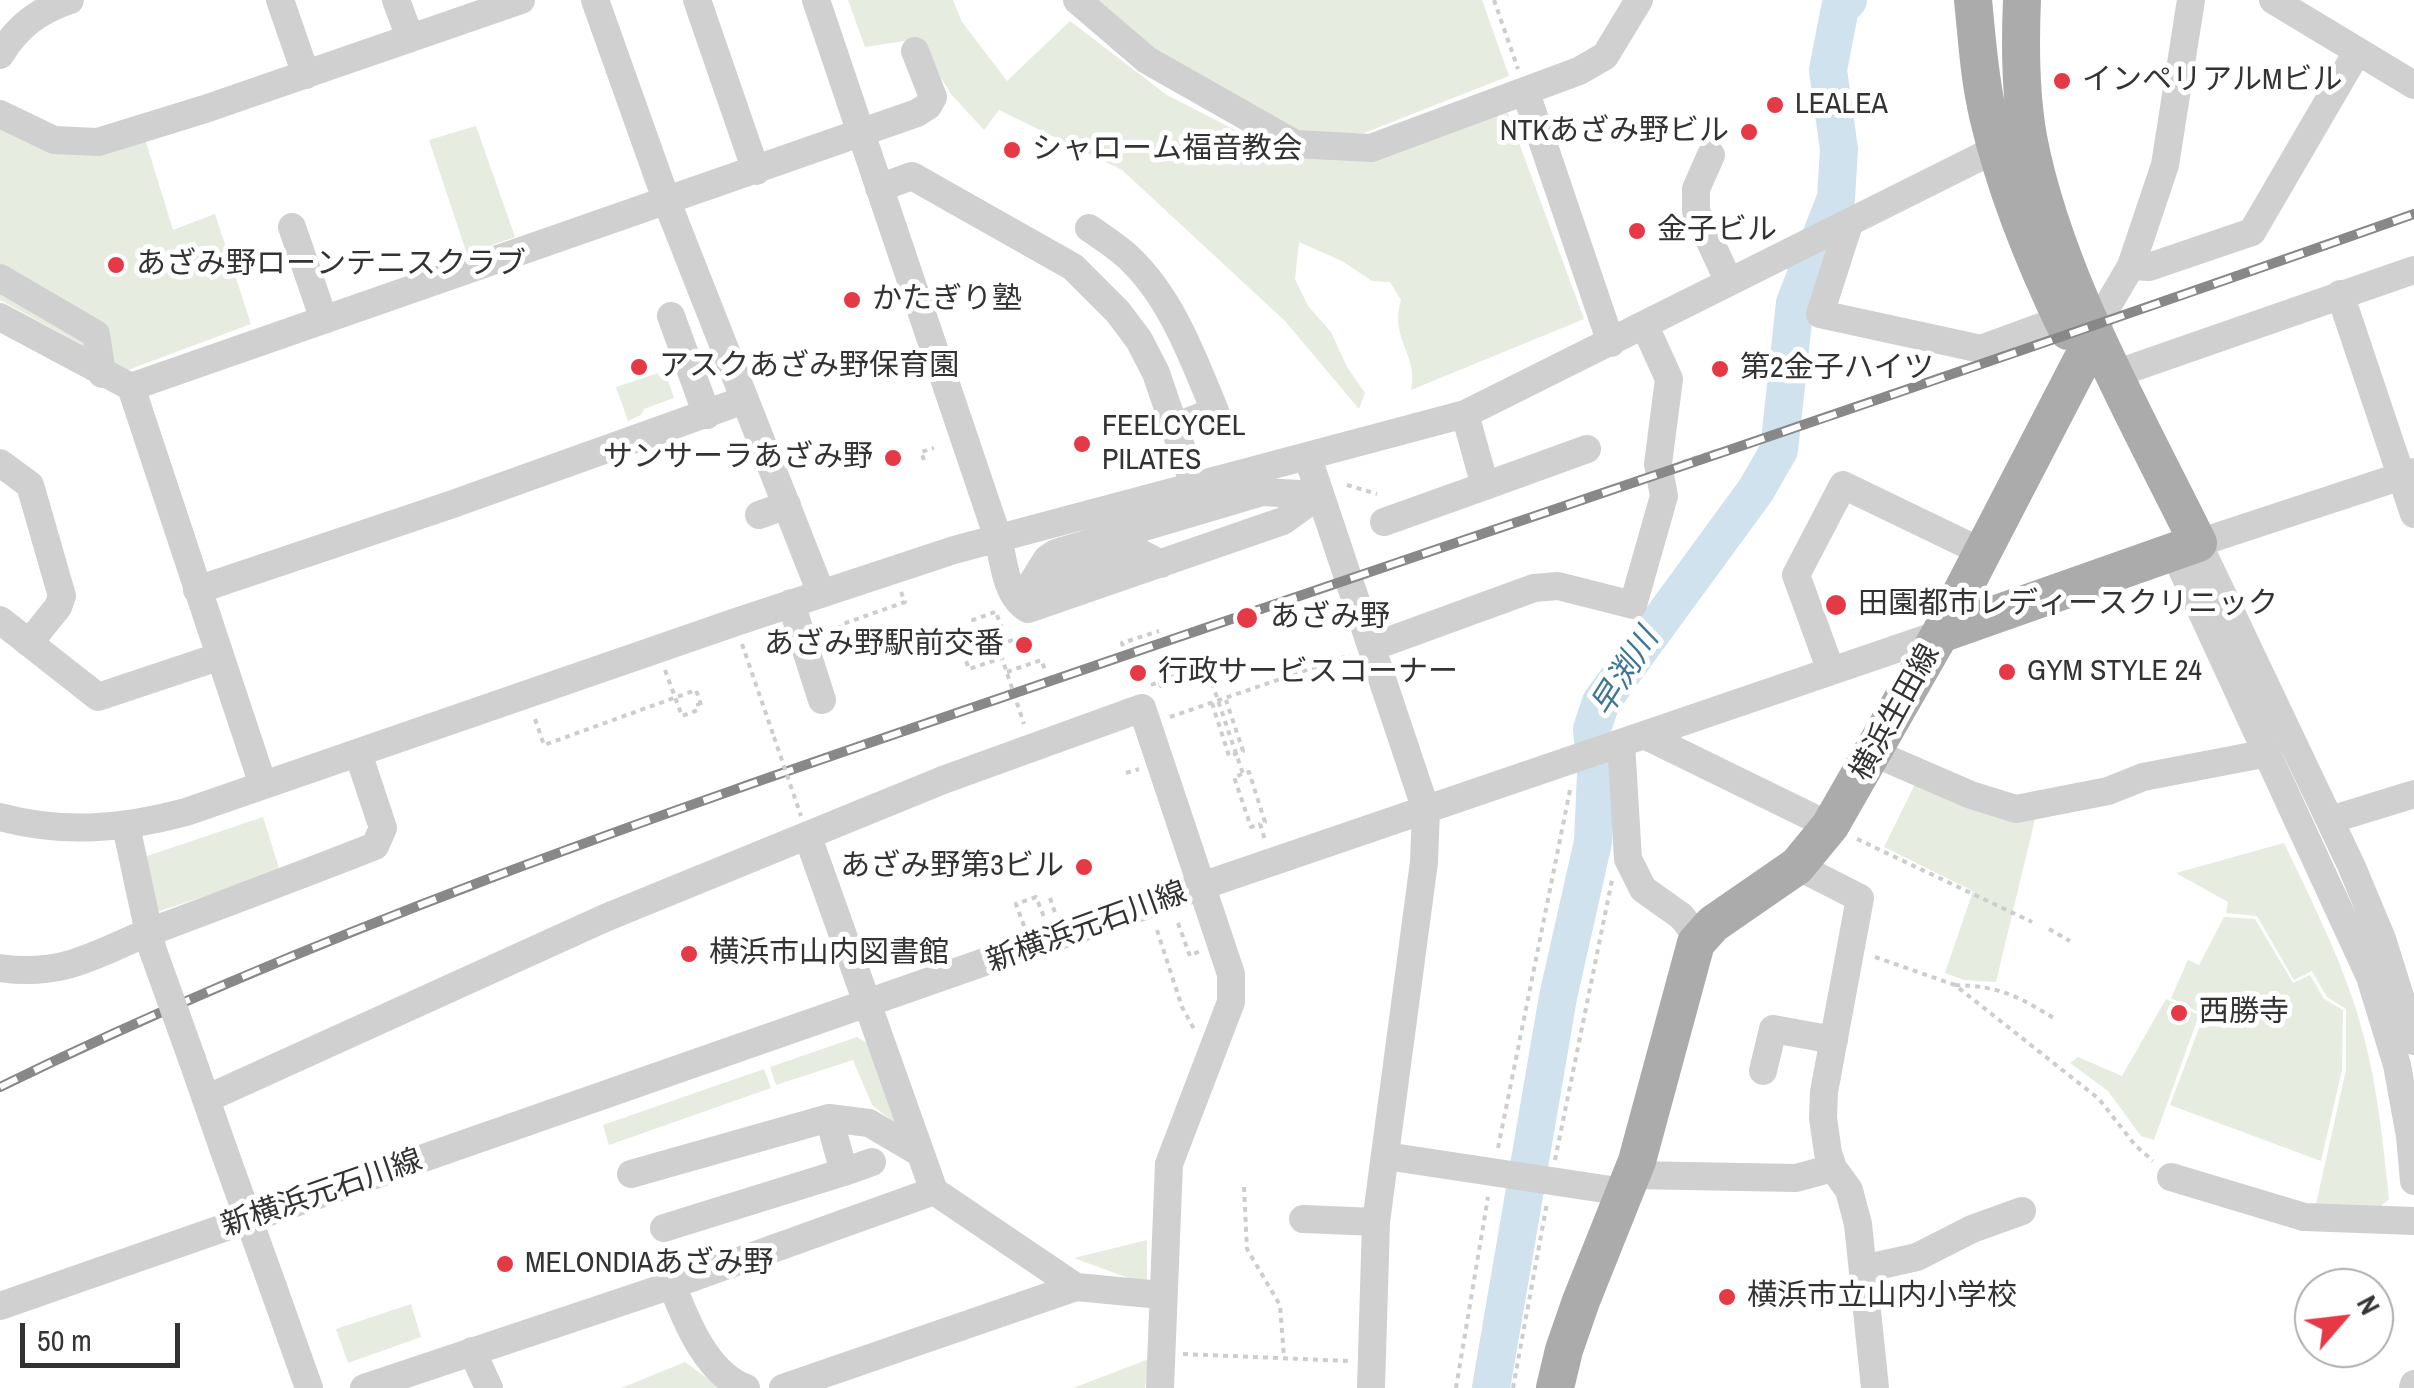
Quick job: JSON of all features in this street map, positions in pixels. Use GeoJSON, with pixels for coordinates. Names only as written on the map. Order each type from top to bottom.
{"type":"FeatureCollection","features":[{"type":"Feature","properties":{"kind":"main road"},"geometry":{"type":"LineString","coordinates":[[1973,0],[1983,92],[2013,144]]}},
{"type":"Feature","properties":{"kind":"main road"},"geometry":{"type":"LineString","coordinates":[[2022,0],[2022,87],[2013,144],[2020,220],[2088,346],[2186,548]]}},
{"type":"Feature","properties":{"kind":"main road","name":"横浜生田線"},"geometry":{"type":"LineString","coordinates":[[1700,939],[1713,924],[1797,866],[1830,826],[1940,634],[2088,346]]}},
{"type":"Feature","properties":{"kind":"main road","name":"新横浜元石川線"},"geometry":{"type":"LineString","coordinates":[[1940,634],[2186,548]]}},
{"type":"Feature","properties":{"kind":"main road"},"geometry":{"type":"LineString","coordinates":[[1555,1388],[1564,1350],[1628,1183],[1658,1090],[1690,959],[1700,939]]}},
{"type":"Feature","properties":{"kind":"street"},"geometry":{"type":"LineString","coordinates":[[0,56],[21,26],[36,14],[70,0]]}},
{"type":"Feature","properties":{"kind":"street"},"geometry":{"type":"LineString","coordinates":[[280,0],[306,75]]}},
{"type":"Feature","properties":{"kind":"street"},"geometry":{"type":"LineString","coordinates":[[396,0],[410,38]]}},
{"type":"Feature","properties":{"kind":"street"},"geometry":{"type":"LineString","coordinates":[[0,114],[54,140],[98,142],[521,0]]}},
{"type":"Feature","properties":{"kind":"street"},"geometry":{"type":"LineString","coordinates":[[595,0],[667,202],[821,592]]}},
{"type":"Feature","properties":{"kind":"street"},"geometry":{"type":"LineString","coordinates":[[697,0],[756,172]]}},
{"type":"Feature","properties":{"kind":"street"},"geometry":{"type":"LineString","coordinates":[[816,0],[999,541],[1020,587]]}},
{"type":"Feature","properties":{"kind":"street"},"geometry":{"type":"LineString","coordinates":[[1076,0],[1147,60],[1295,144],[1371,148],[1579,71],[1605,56],[1630,3]]}},
{"type":"Feature","properties":{"kind":"street"},"geometry":{"type":"LineString","coordinates":[[2088,346],[2131,266],[2165,165],[2191,0]]}},
{"type":"Feature","properties":{"kind":"street"},"geometry":{"type":"LineString","coordinates":[[2273,0],[2414,85]]}},
{"type":"Feature","properties":{"kind":"street"},"geometry":{"type":"LineString","coordinates":[[0,317],[131,387],[324,320],[573,224],[667,202],[861,135],[928,106],[933,98],[915,52]]}},
{"type":"Feature","properties":{"kind":"street"},"geometry":{"type":"LineString","coordinates":[[2131,266],[2149,267],[2252,232],[2357,52]]}},
{"type":"Feature","properties":{"kind":"street"},"geometry":{"type":"LineString","coordinates":[[1526,92],[1611,343]]}},
{"type":"Feature","properties":{"kind":"street"},"geometry":{"type":"LineString","coordinates":[[0,817],[37,827],[126,826],[186,812],[821,592],[954,550],[1465,414],[2013,144]]}},
{"type":"Feature","properties":{"kind":"street"},"geometry":{"type":"LineString","coordinates":[[1711,154],[1696,189],[1696,211],[1729,282]]}},
{"type":"Feature","properties":{"kind":"street"},"geometry":{"type":"LineString","coordinates":[[879,188],[912,176],[1073,266],[1139,340],[1156,374],[1195,488]]}},
{"type":"Feature","properties":{"kind":"street"},"geometry":{"type":"LineString","coordinates":[[1849,224],[1820,314],[1981,349],[2088,346],[2340,294],[2414,270]]}},
{"type":"Feature","properties":{"kind":"street"},"geometry":{"type":"LineString","coordinates":[[294,226],[324,320]]}},
{"type":"Feature","properties":{"kind":"street"},"geometry":{"type":"LineString","coordinates":[[1090,228],[1128,258],[1160,297],[1184,338],[1215,412],[1175,426]]}},
{"type":"Feature","properties":{"kind":"street"},"geometry":{"type":"LineString","coordinates":[[0,278],[96,334],[102,374]]}},
{"type":"Feature","properties":{"kind":"street"},"geometry":{"type":"LineString","coordinates":[[2340,294],[2408,474],[2414,514]]}},
{"type":"Feature","properties":{"kind":"street"},"geometry":{"type":"LineString","coordinates":[[671,316],[706,414]]}},
{"type":"Feature","properties":{"kind":"street"},"geometry":{"type":"LineString","coordinates":[[1363,651],[1534,588],[1558,586],[1633,604],[1664,496],[1659,470],[1669,380],[1644,326]]}},
{"type":"Feature","properties":{"kind":"street"},"geometry":{"type":"LineString","coordinates":[[131,387],[263,785]]}},
{"type":"Feature","properties":{"kind":"street"},"geometry":{"type":"LineString","coordinates":[[198,590],[744,400]]}},
{"type":"Feature","properties":{"kind":"street"},"geometry":{"type":"LineString","coordinates":[[1465,414],[1484,486]]}},
{"type":"Feature","properties":{"kind":"street"},"geometry":{"type":"LineString","coordinates":[[1384,522],[1587,448]]}},
{"type":"Feature","properties":{"kind":"street"},"geometry":{"type":"LineString","coordinates":[[1308,458],[1363,651],[1426,810],[1424,862],[1376,1222],[1371,1375]]}},
{"type":"Feature","properties":{"kind":"street"},"geometry":{"type":"LineString","coordinates":[[0,463],[30,485],[62,596],[58,608],[29,642]]}},
{"type":"Feature","properties":{"kind":"street","name":"新横浜元石川線"},"geometry":{"type":"LineString","coordinates":[[2186,548],[2408,474]]}},
{"type":"Feature","properties":{"kind":"street"},"geometry":{"type":"LineString","coordinates":[[1831,671],[1796,575],[1843,485],[1982,552]]}},
{"type":"Feature","properties":{"kind":"street"},"geometry":{"type":"LineString","coordinates":[[1020,587],[1056,553],[1262,492],[1319,495]]}},
{"type":"Feature","properties":{"kind":"street"},"geometry":{"type":"LineString","coordinates":[[1020,587],[1132,553],[1161,564],[1283,521],[1319,495]]}},
{"type":"Feature","properties":{"kind":"street"},"geometry":{"type":"LineString","coordinates":[[759,515],[788,505]]}},
{"type":"Feature","properties":{"kind":"street"},"geometry":{"type":"LineString","coordinates":[[2186,548],[2268,753],[2370,977],[2397,1065],[2414,1180]]}},
{"type":"Feature","properties":{"kind":"street"},"geometry":{"type":"LineString","coordinates":[[2186,548],[2330,820],[2382,938],[2414,1042]]}},
{"type":"Feature","properties":{"kind":"street"},"geometry":{"type":"LineString","coordinates":[[791,604],[822,700]]}},
{"type":"Feature","properties":{"kind":"street"},"geometry":{"type":"LineString","coordinates":[[0,620],[98,697],[218,657]]}},
{"type":"Feature","properties":{"kind":"street","name":"新横浜元石川線"},"geometry":{"type":"LineString","coordinates":[[0,1306],[1940,634]]}},
{"type":"Feature","properties":{"kind":"street"},"geometry":{"type":"LineString","coordinates":[[206,1099],[804,826],[1142,708],[1231,974],[1232,1002],[1169,1164],[1160,1388]]}},
{"type":"Feature","properties":{"kind":"street"},"geometry":{"type":"LineString","coordinates":[[1700,939],[1681,916],[1643,889],[1628,859],[1627,740],[1830,826]]}},
{"type":"Feature","properties":{"kind":"street"},"geometry":{"type":"LineString","coordinates":[[0,968],[23,972],[56,969],[92,959],[150,940],[375,846],[383,828],[358,753]]}},
{"type":"Feature","properties":{"kind":"street"},"geometry":{"type":"LineString","coordinates":[[1874,753],[1971,795],[2016,809],[2108,791],[2143,776],[2268,753]]}},
{"type":"Feature","properties":{"kind":"street"},"geometry":{"type":"LineString","coordinates":[[2330,820],[2414,794]]}},
{"type":"Feature","properties":{"kind":"street"},"geometry":{"type":"LineString","coordinates":[[126,826],[150,940],[309,1388]]}},
{"type":"Feature","properties":{"kind":"street"},"geometry":{"type":"LineString","coordinates":[[804,826],[934,1191],[1076,1288]]}},
{"type":"Feature","properties":{"kind":"street"},"geometry":{"type":"LineString","coordinates":[[1797,866],[1860,898],[1822,1118],[1833,1168],[1849,1190],[1858,1224],[1875,1388]]}},
{"type":"Feature","properties":{"kind":"street"},"geometry":{"type":"LineString","coordinates":[[1763,1071],[1773,1029],[1834,1040]]}},
{"type":"Feature","properties":{"kind":"street"},"geometry":{"type":"LineString","coordinates":[[631,1174],[829,1118],[869,1123],[920,1153]]}},
{"type":"Feature","properties":{"kind":"street"},"geometry":{"type":"LineString","coordinates":[[829,1118],[844,1172]]}},
{"type":"Feature","properties":{"kind":"street"},"geometry":{"type":"LineString","coordinates":[[1386,1156],[1548,1180],[1628,1183],[1796,1178],[1833,1168]]}},
{"type":"Feature","properties":{"kind":"street"},"geometry":{"type":"LineString","coordinates":[[664,1228],[872,1162]]}},
{"type":"Feature","properties":{"kind":"street"},"geometry":{"type":"LineString","coordinates":[[2171,1177],[2304,1217],[2414,1221]]}},
{"type":"Feature","properties":{"kind":"street"},"geometry":{"type":"LineString","coordinates":[[364,1388],[672,1285],[934,1191]]}},
{"type":"Feature","properties":{"kind":"street"},"geometry":{"type":"LineString","coordinates":[[1862,1270],[1918,1257],[1972,1228],[2022,1211]]}},
{"type":"Feature","properties":{"kind":"street"},"geometry":{"type":"LineString","coordinates":[[1303,1219],[1376,1222]]}},
{"type":"Feature","properties":{"kind":"street"},"geometry":{"type":"LineString","coordinates":[[672,1285],[683,1314],[718,1370],[746,1388]]}},
{"type":"Feature","properties":{"kind":"street"},"geometry":{"type":"LineString","coordinates":[[782,1388],[1076,1288],[1162,1295]]}},
{"type":"Feature","properties":{"kind":"street"},"geometry":{"type":"LineString","coordinates":[[472,1351],[489,1388]]}},
{"type":"Feature","properties":{"kind":"path"},"geometry":{"type":"LineString","coordinates":[[1494,0],[1526,92]]}},
{"type":"Feature","properties":{"kind":"path"},"geometry":{"type":"LineString","coordinates":[[924,460],[922,452],[934,448]]}},
{"type":"Feature","properties":{"kind":"path"},"geometry":{"type":"LineString","coordinates":[[1659,470],[1719,450]]}},
{"type":"Feature","properties":{"kind":"path"},"geometry":{"type":"LineString","coordinates":[[1347,485],[1377,494]]}},
{"type":"Feature","properties":{"kind":"path"},"geometry":{"type":"LineString","coordinates":[[842,630],[840,624],[905,602],[901,591]]}},
{"type":"Feature","properties":{"kind":"path"},"geometry":{"type":"LineString","coordinates":[[966,623],[996,612]]}},
{"type":"Feature","properties":{"kind":"path"},"geometry":{"type":"LineString","coordinates":[[973,620],[979,638],[960,645],[969,670],[1002,658],[1026,731]]}},
{"type":"Feature","properties":{"kind":"path"},"geometry":{"type":"LineString","coordinates":[[1126,656],[1122,643],[1159,630]]}},
{"type":"Feature","properties":{"kind":"path"},"geometry":{"type":"LineString","coordinates":[[1196,634],[1204,632]]}},
{"type":"Feature","properties":{"kind":"path"},"geometry":{"type":"LineString","coordinates":[[1016,639],[1018,647]]}},
{"type":"Feature","properties":{"kind":"path"},"geometry":{"type":"LineString","coordinates":[[742,644],[804,826]]}},
{"type":"Feature","properties":{"kind":"path"},"geometry":{"type":"LineString","coordinates":[[1161,721],[1363,651]]}},
{"type":"Feature","properties":{"kind":"path"},"geometry":{"type":"LineString","coordinates":[[1007,672],[1042,660],[1046,672]]}},
{"type":"Feature","properties":{"kind":"path"},"geometry":{"type":"LineString","coordinates":[[1146,686],[1160,682],[1161,686],[1186,677],[1184,672],[1206,664]]}},
{"type":"Feature","properties":{"kind":"path"},"geometry":{"type":"LineString","coordinates":[[534,714],[544,744],[696,690],[701,705],[696,704],[698,710],[682,716],[665,670]]}},
{"type":"Feature","properties":{"kind":"path"},"geometry":{"type":"LineString","coordinates":[[1212,684],[1242,774]]}},
{"type":"Feature","properties":{"kind":"path"},"geometry":{"type":"LineString","coordinates":[[1225,698],[1243,751],[1236,754]]}},
{"type":"Feature","properties":{"kind":"path"},"geometry":{"type":"LineString","coordinates":[[1456,1388],[1570,797],[1571,760]]}},
{"type":"Feature","properties":{"kind":"path"},"geometry":{"type":"LineString","coordinates":[[1126,773],[1143,767]]}},
{"type":"Feature","properties":{"kind":"path"},"geometry":{"type":"LineString","coordinates":[[1248,772],[1266,822],[1251,827],[1234,777],[1242,774],[1248,772]]}},
{"type":"Feature","properties":{"kind":"path"},"geometry":{"type":"LineString","coordinates":[[1260,824],[1265,840]]}},
{"type":"Feature","properties":{"kind":"path"},"geometry":{"type":"LineString","coordinates":[[1830,826],[2032,922]]}},
{"type":"Feature","properties":{"kind":"path"},"geometry":{"type":"LineString","coordinates":[[1513,1388],[1548,1180],[1617,859],[1628,838]]}},
{"type":"Feature","properties":{"kind":"path"},"geometry":{"type":"LineString","coordinates":[[1022,919],[1016,904],[1036,897],[1045,921]]}},
{"type":"Feature","properties":{"kind":"path"},"geometry":{"type":"LineString","coordinates":[[1178,923],[1190,956],[1207,949]]}},
{"type":"Feature","properties":{"kind":"path"},"geometry":{"type":"LineString","coordinates":[[2049,929],[2070,941]]}},
{"type":"Feature","properties":{"kind":"path"},"geometry":{"type":"LineString","coordinates":[[1157,930],[1182,1007],[1200,1040]]}},
{"type":"Feature","properties":{"kind":"path"},"geometry":{"type":"LineString","coordinates":[[1852,948],[1956,985],[1988,986],[2021,998],[2057,1020]]}},
{"type":"Feature","properties":{"kind":"path"},"geometry":{"type":"LineString","coordinates":[[1956,985],[2099,1099],[2135,1146],[2171,1177]]}},
{"type":"Feature","properties":{"kind":"path"},"geometry":{"type":"LineString","coordinates":[[1244,1187],[1247,1249],[1280,1306],[1284,1358]]}},
{"type":"Feature","properties":{"kind":"path"},"geometry":{"type":"LineString","coordinates":[[1163,1353],[1284,1358],[1371,1375]]}},
{"type":"Feature","properties":{"kind":"shaded area"},"geometry":{"type":"Polygon","coordinates":[[[848,0],[953,0],[962,22],[1007,81],[1070,21],[1167,95],[1264,145],[1362,160],[1508,113],[1584,319],[1411,390],[1411,367],[1399,326],[1401,300],[1390,282],[1372,281],[1342,261],[1299,242],[1295,279],[1308,306],[1331,332],[1347,367],[1365,393],[1359,409],[1285,321],[1122,170],[999,110],[984,130],[951,94],[917,39],[865,47],[848,0]]]}},
{"type":"Feature","properties":{"kind":"shaded area"},"geometry":{"type":"Polygon","coordinates":[[[1095,0],[1482,0],[1509,76],[1364,133],[1300,133],[1158,53],[1095,0]]]}},
{"type":"Feature","properties":{"kind":"shaded area","name":"あざみ野ローンテニスクラブ"},"geometry":{"type":"Polygon","coordinates":[[[0,122],[145,139],[173,230],[215,214],[251,324],[128,370],[0,300],[0,122]]]}},
{"type":"Feature","properties":{"kind":"shaded area"},"geometry":{"type":"Polygon","coordinates":[[[476,126],[515,237],[467,254],[429,140],[476,126]]]}},
{"type":"Feature","properties":{"kind":"shaded area"},"geometry":{"type":"Polygon","coordinates":[[[666,374],[674,398],[644,409],[628,421],[616,387],[666,374]]]}},
{"type":"Feature","properties":{"kind":"shaded area"},"geometry":{"type":"Polygon","coordinates":[[[1915,784],[2035,819],[1996,982],[1964,980],[1945,973],[1973,891],[1884,847],[1915,784]]]}},
{"type":"Feature","properties":{"kind":"shaded area"},"geometry":{"type":"Polygon","coordinates":[[[263,817],[280,871],[157,912],[144,857],[263,817]]]}},
{"type":"Feature","properties":{"kind":"shaded area"},"geometry":{"type":"Polygon","coordinates":[[[2284,843],[2339,963],[2364,1037],[2389,1199],[2379,1208],[2316,1204],[2346,1070],[2346,1009],[2327,997],[2312,971],[2294,980],[2257,916],[2226,913],[2228,902],[2176,873],[2284,843]]]}},
{"type":"Feature","properties":{"kind":"shaded area"},"geometry":{"type":"Polygon","coordinates":[[[2224,917],[2255,919],[2293,983],[2310,975],[2324,999],[2343,1010],[2342,1070],[2321,1161],[2170,1105],[2204,1015],[2171,998],[2188,960],[2199,965],[2224,917]]]}},
{"type":"Feature","properties":{"kind":"shaded area"},"geometry":{"type":"Polygon","coordinates":[[[2166,999],[2199,1015],[2154,1140],[2141,1136],[2108,1091],[2070,1063],[2078,1057],[2122,1076],[2166,999]]]}},
{"type":"Feature","properties":{"kind":"shaded area"},"geometry":{"type":"Polygon","coordinates":[[[857,1037],[874,1047],[901,1128],[872,1105],[853,1060],[776,1085],[770,1067],[857,1037]]]}},
{"type":"Feature","properties":{"kind":"shaded area"},"geometry":{"type":"Polygon","coordinates":[[[764,1069],[771,1088],[609,1145],[603,1125],[764,1069]]]}},
{"type":"Feature","properties":{"kind":"shaded area"},"geometry":{"type":"Polygon","coordinates":[[[1147,1240],[1147,1285],[1074,1258],[1147,1240]]]}},
{"type":"Feature","properties":{"kind":"shaded area"},"geometry":{"type":"Polygon","coordinates":[[[411,1304],[421,1337],[348,1363],[336,1329],[411,1304]]]}},
{"type":"Feature","properties":{"kind":"shaded area"},"geometry":{"type":"Polygon","coordinates":[[[1149,1359],[1145,1388],[1073,1388],[1149,1359]]]}},
{"type":"Feature","properties":{"kind":"shaded area"},"geometry":{"type":"Polygon","coordinates":[[[685,1362],[721,1388],[621,1388],[685,1362]]]}},
{"type":"Feature","properties":{"kind":"waterway","name":"早渕川"},"geometry":{"type":"LineString","coordinates":[[1491,1388],[1558,997],[1593,842],[1596,773],[1592,729],[1601,702],[1756,490],[1779,450],[1795,303],[1836,198],[1839,149],[1828,70],[1840,8],[1848,0]]}},
{"type":"Feature","properties":{"kind":"railway"},"geometry":{"type":"LineString","coordinates":[[0,1087],[259,970],[656,817],[2414,214]]}},
{"type":"Feature","properties":{"kind":"place","name":"インペリアルMビル"},"geometry":{"type":"Point","coordinates":[2062,81]}},
{"type":"Feature","properties":{"kind":"place","name":"LEALEA"},"geometry":{"type":"Point","coordinates":[1775,105]}},
{"type":"Feature","properties":{"kind":"place","name":"NTKあざみ野ビル"},"geometry":{"type":"Point","coordinates":[1749,132]}},
{"type":"Feature","properties":{"kind":"place","name":"シャローム福音教会"},"geometry":{"type":"Point","coordinates":[1012,150]}},
{"type":"Feature","properties":{"kind":"place","name":"金子ビル"},"geometry":{"type":"Point","coordinates":[1637,231]}},
{"type":"Feature","properties":{"kind":"place","name":"あざみ野ローンテニスクラブ"},"geometry":{"type":"Point","coordinates":[116,265]}},
{"type":"Feature","properties":{"kind":"place","name":"かたぎり塾"},"geometry":{"type":"Point","coordinates":[852,300]}},
{"type":"Feature","properties":{"kind":"place","name":"アスクあざみ野保育園"},"geometry":{"type":"Point","coordinates":[639,367]}},
{"type":"Feature","properties":{"kind":"place","name":"第2金子ハイツ"},"geometry":{"type":"Point","coordinates":[1720,369]}},
{"type":"Feature","properties":{"kind":"place","name":"FEELCYCEL PILATES"},"geometry":{"type":"Point","coordinates":[1082,444]}},
{"type":"Feature","properties":{"kind":"place","name":"サンサーラあざみ野"},"geometry":{"type":"Point","coordinates":[893,458]}},
{"type":"Feature","properties":{"kind":"place","name":"田園都市レディースクリニック"},"geometry":{"type":"Point","coordinates":[1836,605]}},
{"type":"Feature","properties":{"kind":"place","name":"あざみ野"},"geometry":{"type":"Point","coordinates":[1247,618]}},
{"type":"Feature","properties":{"kind":"place","name":"あざみ野駅前交番"},"geometry":{"type":"Point","coordinates":[1024,645]}},
{"type":"Feature","properties":{"kind":"place","name":"GYM STYLE 24"},"geometry":{"type":"Point","coordinates":[2007,672]}},
{"type":"Feature","properties":{"kind":"place","name":"行政サービスコーナー"},"geometry":{"type":"Point","coordinates":[1138,673]}},
{"type":"Feature","properties":{"kind":"place","name":"あざみ野第3ビル"},"geometry":{"type":"Point","coordinates":[1084,867]}},
{"type":"Feature","properties":{"kind":"place","name":"横浜市山内図書館"},"geometry":{"type":"Point","coordinates":[689,954]}},
{"type":"Feature","properties":{"kind":"place","name":"西勝寺"},"geometry":{"type":"Point","coordinates":[2179,1013]}},
{"type":"Feature","properties":{"kind":"place","name":"MELONDIAあざみ野"},"geometry":{"type":"Point","coordinates":[505,1264]}},
{"type":"Feature","properties":{"kind":"place","name":"横浜市立山内小学校"},"geometry":{"type":"Point","coordinates":[1727,1297]}}]}
